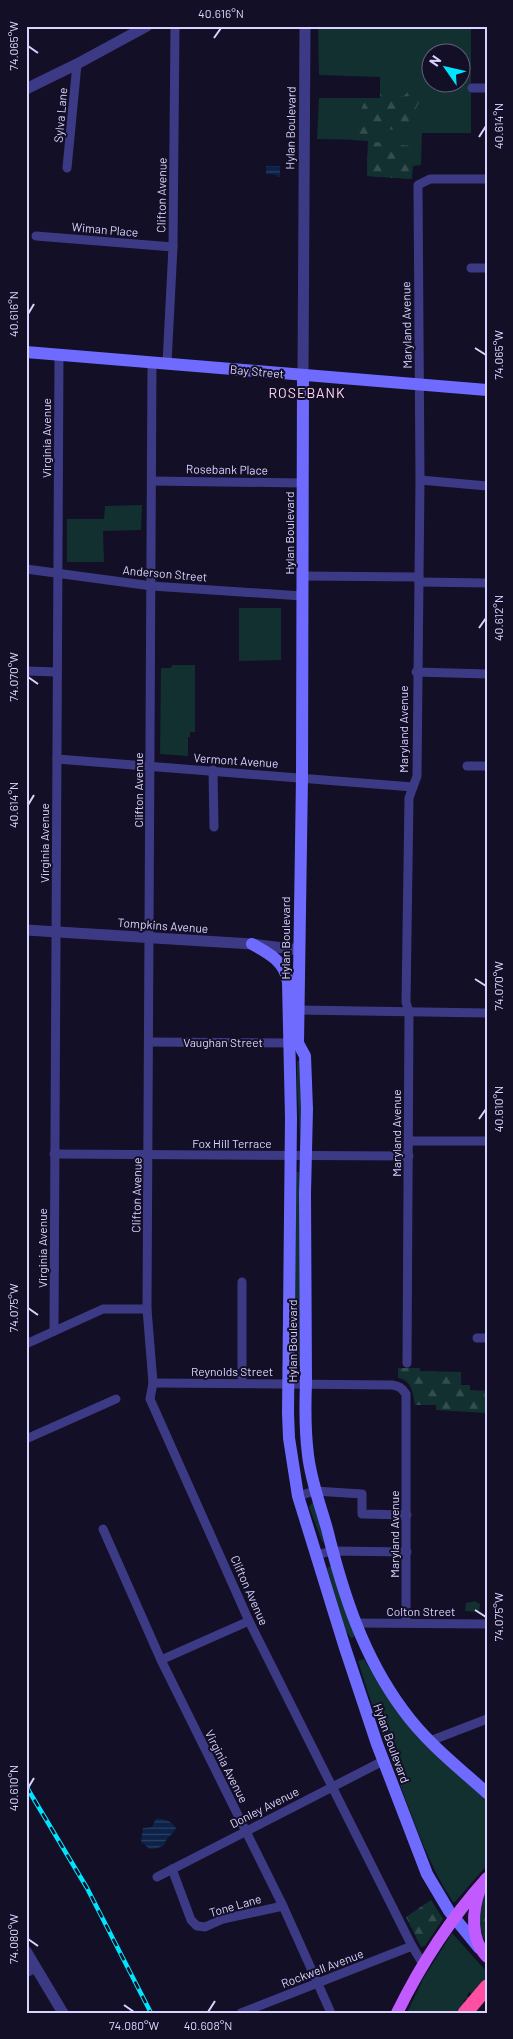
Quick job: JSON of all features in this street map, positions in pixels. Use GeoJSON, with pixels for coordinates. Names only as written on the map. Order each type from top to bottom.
{"type":"FeatureCollection","features":[{"type":"Feature","properties":{"kind":"highway"},"geometry":{"type":"LineString","coordinates":[[465,2013],[487,1987]]}},
{"type":"Feature","properties":{"kind":"main road","name":"Bay Street"},"geometry":{"type":"LineString","coordinates":[[26,352],[487,390]]}},
{"type":"Feature","properties":{"kind":"main road","name":"Hylan Boulevard"},"geometry":{"type":"LineString","coordinates":[[303,375],[302,777],[298,1010],[294,1043],[288,1299],[289,1438],[298,1496],[345,1648],[383,1761],[427,1874],[454,1917],[484,1954]]}},
{"type":"Feature","properties":{"kind":"main road"},"geometry":{"type":"LineString","coordinates":[[252,944],[270,953],[280,963],[288,977],[288,1020],[294,1043]]}},
{"type":"Feature","properties":{"kind":"main road","name":"Hylan Boulevard"},"geometry":{"type":"LineString","coordinates":[[294,1043],[305,1056],[307,1109],[305,1406],[307,1442],[315,1492],[355,1623],[380,1674],[397,1701],[430,1741],[487,1793]]}},
{"type":"Feature","properties":{"kind":"main road"},"geometry":{"type":"LineString","coordinates":[[397,2013],[423,1964],[454,1917],[485,1880]]}},
{"type":"Feature","properties":{"kind":"main road"},"geometry":{"type":"LineString","coordinates":[[484,1954],[475,1933],[474,1914],[476,1902],[485,1880]]}},
{"type":"Feature","properties":{"kind":"street"},"geometry":{"type":"LineString","coordinates":[[26,88],[77,64],[148,26]]}},
{"type":"Feature","properties":{"kind":"street","name":"Clifton Avenue"},"geometry":{"type":"LineString","coordinates":[[167,364],[173,247],[176,26]]}},
{"type":"Feature","properties":{"kind":"street","name":"Hylan Boulevard"},"geometry":{"type":"LineString","coordinates":[[303,375],[305,26]]}},
{"type":"Feature","properties":{"kind":"street","name":"Sylva Lane"},"geometry":{"type":"LineString","coordinates":[[67,168],[77,64]]}},
{"type":"Feature","properties":{"kind":"street"},"geometry":{"type":"LineString","coordinates":[[472,88],[487,88]]}},
{"type":"Feature","properties":{"kind":"street","name":"Maryland Avenue"},"geometry":{"type":"LineString","coordinates":[[408,1363],[409,1012],[406,1002],[409,798],[416,776],[416,672],[419,579],[418,185],[430,179],[487,179]]}},
{"type":"Feature","properties":{"kind":"street","name":"Wiman Place"},"geometry":{"type":"LineString","coordinates":[[36,236],[173,247]]}},
{"type":"Feature","properties":{"kind":"street"},"geometry":{"type":"LineString","coordinates":[[471,268],[487,268]]}},
{"type":"Feature","properties":{"kind":"street","name":"Virginia Avenue"},"geometry":{"type":"LineString","coordinates":[[54,1331],[59,355]]}},
{"type":"Feature","properties":{"kind":"street","name":"Clifton Avenue"},"geometry":{"type":"LineString","coordinates":[[152,362],[147,1310],[153,1383],[150,1398],[249,1621],[412,1946],[423,1964]]}},
{"type":"Feature","properties":{"kind":"street"},"geometry":{"type":"LineString","coordinates":[[420,480],[487,486]]}},
{"type":"Feature","properties":{"kind":"street","name":"Rosebank Place"},"geometry":{"type":"LineString","coordinates":[[152,481],[302,483]]}},
{"type":"Feature","properties":{"kind":"street","name":"Anderson Street"},"geometry":{"type":"LineString","coordinates":[[26,569],[152,586],[302,596]]}},
{"type":"Feature","properties":{"kind":"street"},"geometry":{"type":"LineString","coordinates":[[303,576],[487,583]]}},
{"type":"Feature","properties":{"kind":"street"},"geometry":{"type":"LineString","coordinates":[[26,670],[58,672]]}},
{"type":"Feature","properties":{"kind":"street"},"geometry":{"type":"LineString","coordinates":[[416,672],[487,674]]}},
{"type":"Feature","properties":{"kind":"street","name":"Vermont Avenue"},"geometry":{"type":"LineString","coordinates":[[57,759],[413,787]]}},
{"type":"Feature","properties":{"kind":"street"},"geometry":{"type":"LineString","coordinates":[[468,766],[487,766]]}},
{"type":"Feature","properties":{"kind":"street"},"geometry":{"type":"LineString","coordinates":[[213,770],[214,827]]}},
{"type":"Feature","properties":{"kind":"street","name":"Tompkins Avenue"},"geometry":{"type":"LineString","coordinates":[[26,930],[252,944],[299,950]]}},
{"type":"Feature","properties":{"kind":"street"},"geometry":{"type":"LineString","coordinates":[[298,1010],[487,1013]]}},
{"type":"Feature","properties":{"kind":"street","name":"Vaughan Street"},"geometry":{"type":"LineString","coordinates":[[149,1042],[294,1043]]}},
{"type":"Feature","properties":{"kind":"street"},"geometry":{"type":"LineString","coordinates":[[409,1141],[487,1141]]}},
{"type":"Feature","properties":{"kind":"street","name":"Fox Hill Terrace"},"geometry":{"type":"LineString","coordinates":[[54,1154],[409,1156]]}},
{"type":"Feature","properties":{"kind":"street"},"geometry":{"type":"LineString","coordinates":[[242,1282],[242,1383]]}},
{"type":"Feature","properties":{"kind":"street"},"geometry":{"type":"LineString","coordinates":[[26,1344],[103,1309],[147,1310]]}},
{"type":"Feature","properties":{"kind":"street"},"geometry":{"type":"LineString","coordinates":[[477,1338],[487,1338]]}},
{"type":"Feature","properties":{"kind":"street","name":"Reynolds Street"},"geometry":{"type":"LineString","coordinates":[[153,1383],[306,1383],[392,1385],[400,1387]]}},
{"type":"Feature","properties":{"kind":"street","name":"Maryland Avenue"},"geometry":{"type":"LineString","coordinates":[[400,1387],[406,1394],[406,1623]]}},
{"type":"Feature","properties":{"kind":"street"},"geometry":{"type":"LineString","coordinates":[[26,1439],[116,1400]]}},
{"type":"Feature","properties":{"kind":"street"},"geometry":{"type":"LineString","coordinates":[[298,1496],[315,1492],[362,1494],[362,1514],[407,1515]]}},
{"type":"Feature","properties":{"kind":"street","name":"Virginia Avenue"},"geometry":{"type":"LineString","coordinates":[[103,1529],[161,1660],[283,1906],[331,2013]]}},
{"type":"Feature","properties":{"kind":"street"},"geometry":{"type":"LineString","coordinates":[[316,1555],[332,1551],[406,1552]]}},
{"type":"Feature","properties":{"kind":"street"},"geometry":{"type":"LineString","coordinates":[[161,1660],[249,1621]]}},
{"type":"Feature","properties":{"kind":"street","name":"Colton Street"},"geometry":{"type":"LineString","coordinates":[[355,1623],[487,1624]]}},
{"type":"Feature","properties":{"kind":"street"},"geometry":{"type":"LineString","coordinates":[[430,1741],[487,1719]]}},
{"type":"Feature","properties":{"kind":"street","name":"Donley Avenue"},"geometry":{"type":"LineString","coordinates":[[157,1877],[383,1761]]}},
{"type":"Feature","properties":{"kind":"street","name":"Tone Lane"},"geometry":{"type":"LineString","coordinates":[[172,1869],[191,1920],[197,1926],[205,1927],[223,1919],[283,1906]]}},
{"type":"Feature","properties":{"kind":"street","name":"Rockwell Avenue"},"geometry":{"type":"LineString","coordinates":[[241,2013],[412,1946]]}},
{"type":"Feature","properties":{"kind":"street"},"geometry":{"type":"LineString","coordinates":[[26,1951],[31,1970],[63,2013]]}},
{"type":"Feature","properties":{"kind":"green space"},"geometry":{"type":"Polygon","coordinates":[[[318,26],[471,26],[471,133],[422,133],[421,165],[413,166],[412,179],[367,176],[368,140],[317,139],[319,98],[380,98],[380,77],[319,75],[318,26]]]}},
{"type":"Feature","properties":{"kind":"green space"},"geometry":{"type":"Polygon","coordinates":[[[380,80],[400,96],[404,96],[410,89],[419,95],[420,98],[414,114],[412,138],[406,138],[406,130],[400,130],[398,127],[394,127],[392,130],[382,126],[379,133],[375,133],[375,142],[411,146],[412,179],[367,176],[368,141],[352,140],[353,130],[368,98],[380,98],[380,80]]]}},
{"type":"Feature","properties":{"kind":"green space"},"geometry":{"type":"Polygon","coordinates":[[[142,505],[141,530],[103,531],[104,562],[67,562],[67,519],[104,519],[105,506],[142,505]]]}},
{"type":"Feature","properties":{"kind":"green space"},"geometry":{"type":"Polygon","coordinates":[[[239,608],[281,608],[281,660],[239,661],[239,608]]]}},
{"type":"Feature","properties":{"kind":"green space"},"geometry":{"type":"Polygon","coordinates":[[[172,665],[195,665],[195,732],[190,732],[190,737],[188,737],[188,756],[160,754],[161,668],[171,668],[172,665]]]}},
{"type":"Feature","properties":{"kind":"green space"},"geometry":{"type":"Polygon","coordinates":[[[297,1061],[300,1061],[302,1101],[300,1139],[297,1086],[297,1061]]]}},
{"type":"Feature","properties":{"kind":"green space"},"geometry":{"type":"Polygon","coordinates":[[[296,1172],[299,1172],[301,1366],[298,1366],[295,1307],[296,1172]]]}},
{"type":"Feature","properties":{"kind":"green space"},"geometry":{"type":"Polygon","coordinates":[[[398,1368],[420,1368],[420,1371],[461,1372],[461,1385],[470,1385],[470,1390],[487,1391],[487,1413],[436,1410],[436,1405],[415,1405],[409,1384],[403,1379],[398,1378],[398,1368]]]}},
{"type":"Feature","properties":{"kind":"green space"},"geometry":{"type":"Polygon","coordinates":[[[312,1503],[315,1504],[324,1543],[309,1507],[312,1503]]]}},
{"type":"Feature","properties":{"kind":"green space"},"geometry":{"type":"Polygon","coordinates":[[[333,1565],[354,1632],[354,1637],[351,1638],[346,1631],[327,1568],[333,1565]]]}},
{"type":"Feature","properties":{"kind":"green space"},"geometry":{"type":"Polygon","coordinates":[[[475,1601],[480,1604],[479,1612],[465,1611],[466,1603],[475,1601]]]}},
{"type":"Feature","properties":{"kind":"green space"},"geometry":{"type":"Polygon","coordinates":[[[364,1659],[385,1694],[439,1756],[487,1799],[487,1865],[455,1902],[453,1902],[445,1890],[432,1864],[405,1798],[358,1661],[364,1659]]]}},
{"type":"Feature","properties":{"kind":"green space"},"geometry":{"type":"Polygon","coordinates":[[[487,1888],[487,1943],[481,1930],[480,1916],[487,1888]]]}},
{"type":"Feature","properties":{"kind":"green space"},"geometry":{"type":"Polygon","coordinates":[[[431,1900],[443,1919],[425,1946],[421,1947],[406,1917],[431,1900]]]}},
{"type":"Feature","properties":{"kind":"green space"},"geometry":{"type":"Polygon","coordinates":[[[452,1933],[487,1972],[487,1979],[473,1995],[469,1992],[467,1996],[470,1998],[468,2001],[466,1999],[463,2001],[466,2004],[457,2012],[407,2013],[423,1979],[452,1933]]]}},
{"type":"Feature","properties":{"kind":"water"},"geometry":{"type":"Polygon","coordinates":[[[266,166],[280,166],[280,177],[266,174],[266,166]]]}},
{"type":"Feature","properties":{"kind":"water"},"geometry":{"type":"Polygon","coordinates":[[[156,1818],[169,1821],[176,1828],[164,1845],[150,1849],[141,1842],[143,1828],[152,1827],[156,1818]]]}},
{"type":"Feature","properties":{"kind":"railway"},"geometry":{"type":"LineString","coordinates":[[26,1786],[87,1888],[151,2013]]}},
{"type":"Feature","properties":{"kind":"district","name":"ROSEBANK"},"geometry":{"type":"Point","coordinates":[307,392]}}]}
